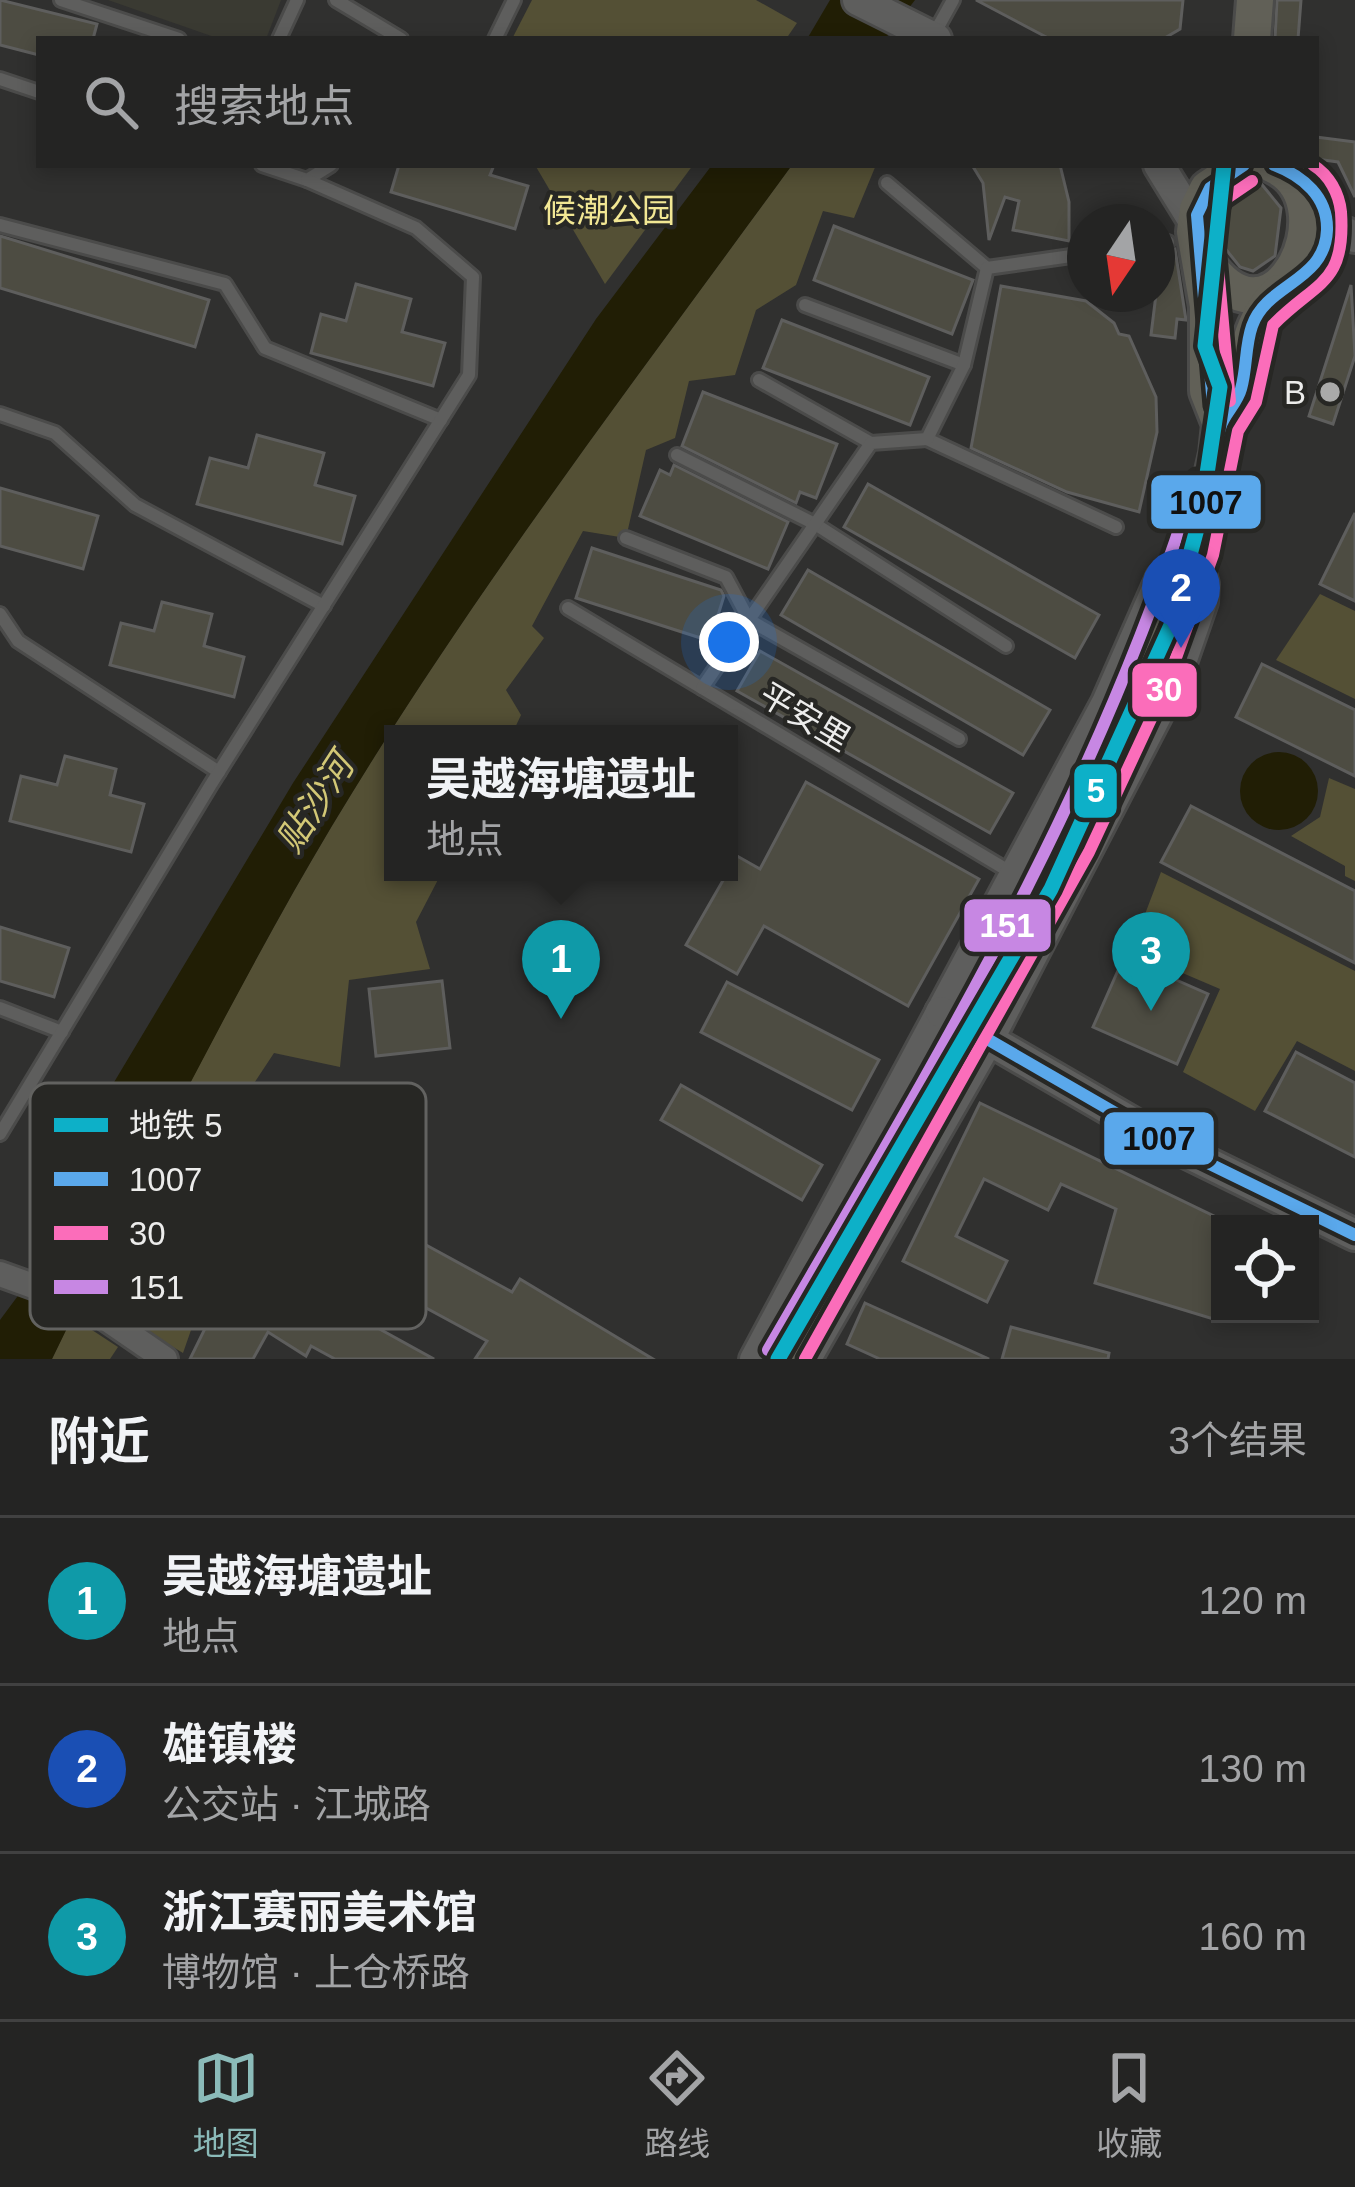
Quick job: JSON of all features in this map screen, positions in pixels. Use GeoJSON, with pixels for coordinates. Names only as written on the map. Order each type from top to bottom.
{"type":"FeatureCollection","features":[{"type":"Feature","properties":{"kind":"main road"},"geometry":{"type":"LineString","coordinates":[[1252,36],[1255,0]]}},
{"type":"Feature","properties":{"kind":"main road"},"geometry":{"type":"LineString","coordinates":[[1180,241],[1224,168]]}},
{"type":"Feature","properties":{"kind":"main road"},"geometry":{"type":"LineString","coordinates":[[784,1359],[1072,843],[1139,703],[1196,550],[1221,424],[1238,397],[1256,316],[1316,267],[1341,231],[1310,184],[1280,168]]}},
{"type":"Feature","properties":{"kind":"main road"},"geometry":{"type":"LineString","coordinates":[[1180,241],[1224,284],[1261,295],[1280,292]]}},
{"type":"Feature","properties":{"kind":"main road"},"geometry":{"type":"LineString","coordinates":[[1180,241],[1208,306],[1208,391],[1221,424]]}},
{"type":"Feature","properties":{"kind":"street"},"geometry":{"type":"LineString","coordinates":[[858,0],[926,34]]}},
{"type":"Feature","properties":{"kind":"street"},"geometry":{"type":"LineString","coordinates":[[1160,168],[1180,241]]}},
{"type":"Feature","properties":{"kind":"street"},"geometry":{"type":"LineString","coordinates":[[809,1359],[967,1028],[1013,873],[1105,702],[1159,577],[1196,550]]}},
{"type":"Feature","properties":{"kind":"street"},"geometry":{"type":"LineString","coordinates":[[967,1028],[1169,1144],[1355,1235]]}},
{"type":"Feature","properties":{"kind":"street"},"geometry":{"type":"LineString","coordinates":[[752,1359],[967,1028]]}},
{"type":"Feature","properties":{"kind":"street"},"geometry":{"type":"LineString","coordinates":[[121,1329],[165,1359]]}},
{"type":"Feature","properties":{"kind":"lane"},"geometry":{"type":"LineString","coordinates":[[61,0],[169,36]]}},
{"type":"Feature","properties":{"kind":"lane"},"geometry":{"type":"LineString","coordinates":[[280,36],[298,0]]}},
{"type":"Feature","properties":{"kind":"lane"},"geometry":{"type":"LineString","coordinates":[[336,0],[396,36]]}},
{"type":"Feature","properties":{"kind":"lane"},"geometry":{"type":"LineString","coordinates":[[496,36],[514,0]]}},
{"type":"Feature","properties":{"kind":"lane"},"geometry":{"type":"LineString","coordinates":[[926,34],[952,0]]}},
{"type":"Feature","properties":{"kind":"lane"},"geometry":{"type":"LineString","coordinates":[[0,79],[36,91]]}},
{"type":"Feature","properties":{"kind":"lane"},"geometry":{"type":"LineString","coordinates":[[31,1083],[219,772],[469,375],[473,277],[416,228],[271,168]]}},
{"type":"Feature","properties":{"kind":"lane"},"geometry":{"type":"LineString","coordinates":[[308,180],[326,168]]}},
{"type":"Feature","properties":{"kind":"lane"},"geometry":{"type":"LineString","coordinates":[[887,183],[987,268],[1067,257]]}},
{"type":"Feature","properties":{"kind":"lane"},"geometry":{"type":"LineString","coordinates":[[0,225],[225,284],[266,349],[440,420]]}},
{"type":"Feature","properties":{"kind":"lane"},"geometry":{"type":"LineString","coordinates":[[927,439],[964,365],[987,268]]}},
{"type":"Feature","properties":{"kind":"lane"},"geometry":{"type":"LineString","coordinates":[[805,305],[964,365]]}},
{"type":"Feature","properties":{"kind":"lane"},"geometry":{"type":"LineString","coordinates":[[759,380],[871,443],[927,439],[1116,527]]}},
{"type":"Feature","properties":{"kind":"lane"},"geometry":{"type":"LineString","coordinates":[[0,414],[55,433],[136,505],[324,606]]}},
{"type":"Feature","properties":{"kind":"lane"},"geometry":{"type":"LineString","coordinates":[[702,688],[871,443]]}},
{"type":"Feature","properties":{"kind":"lane"},"geometry":{"type":"LineString","coordinates":[[677,454],[815,524],[1006,646]]}},
{"type":"Feature","properties":{"kind":"lane"},"geometry":{"type":"LineString","coordinates":[[626,538],[726,578],[749,620],[959,739]]}},
{"type":"Feature","properties":{"kind":"lane","name":"平安里"},"geometry":{"type":"LineString","coordinates":[[568,608],[1013,873]]}},
{"type":"Feature","properties":{"kind":"lane"},"geometry":{"type":"LineString","coordinates":[[0,614],[18,640],[219,772]]}},
{"type":"Feature","properties":{"kind":"lane"},"geometry":{"type":"LineString","coordinates":[[0,1008],[62,1032]]}},
{"type":"Feature","properties":{"kind":"lane"},"geometry":{"type":"LineString","coordinates":[[0,1134],[30,1085]]}},
{"type":"Feature","properties":{"kind":"shaded area"},"geometry":{"type":"Polygon","coordinates":[[[108,0],[281,0],[267,36],[211,36],[108,0]]]}},
{"type":"Feature","properties":{"kind":"green space"},"geometry":{"type":"Polygon","coordinates":[[[532,0],[756,0],[797,23],[788,36],[514,36],[532,0]]]}},
{"type":"Feature","properties":{"kind":"green space","name":"候潮公园"},"geometry":{"type":"Polygon","coordinates":[[[537,168],[691,168],[605,284],[537,168]]]}},
{"type":"Feature","properties":{"kind":"green space"},"geometry":{"type":"Polygon","coordinates":[[[790,168],[875,168],[854,218],[823,211],[796,285],[756,310],[735,375],[689,381],[675,438],[646,450],[626,538],[583,531],[532,626],[544,638],[506,690],[521,715],[516,725],[395,725],[533,521],[790,168]]]}},
{"type":"Feature","properties":{"kind":"green space"},"geometry":{"type":"Polygon","coordinates":[[[1320,594],[1355,611],[1355,699],[1276,660],[1320,594]]]}},
{"type":"Feature","properties":{"kind":"green space"},"geometry":{"type":"Polygon","coordinates":[[[384,742],[384,881],[437,881],[416,922],[430,969],[349,980],[340,1067],[274,1053],[254,1083],[190,1083],[294,891],[384,742]]]}},
{"type":"Feature","properties":{"kind":"green space"},"geometry":{"type":"Polygon","coordinates":[[[1329,778],[1355,789],[1355,881],[1345,876],[1345,866],[1291,836],[1320,817],[1329,778]]]}},
{"type":"Feature","properties":{"kind":"green space"},"geometry":{"type":"Polygon","coordinates":[[[1161,872],[1355,971],[1355,1071],[1297,1041],[1255,1111],[1183,1072],[1220,989],[1131,951],[1161,872]]]}},
{"type":"Feature","properties":{"kind":"green space"},"geometry":{"type":"Polygon","coordinates":[[[66,1329],[90,1329],[118,1347],[110,1359],[52,1359],[66,1329]]]}},
{"type":"Feature","properties":{"kind":"green space"},"geometry":{"type":"Polygon","coordinates":[[[143,1329],[191,1329],[183,1353],[143,1329]]]}},
{"type":"Feature","properties":{"kind":"water"},"geometry":{"type":"Polygon","coordinates":[[[830,0],[915,0],[887,36],[809,36],[830,0]]]}},
{"type":"Feature","properties":{"kind":"water","name":"贴沙河"},"geometry":{"type":"Polygon","coordinates":[[[710,168],[790,168],[533,521],[395,725],[384,725],[384,742],[294,891],[191,1083],[114,1083],[293,783],[596,319],[710,168]]]}},
{"type":"Feature","properties":{"kind":"water"},"geometry":{"type":"Polygon","coordinates":[[[1279,752],[1306,764],[1318,791],[1306,818],[1279,830],[1252,818],[1240,791],[1252,764],[1279,752]]]}},
{"type":"Feature","properties":{"kind":"water"},"geometry":{"type":"Polygon","coordinates":[[[30,1280],[30,1329],[67,1329],[52,1359],[0,1359],[0,1320],[30,1280]]]}},
{"type":"Feature","properties":{"kind":"building"},"geometry":{"type":"Polygon","coordinates":[[[0,0],[97,24],[94,36],[36,36],[36,54],[0,45],[0,0]]]}},
{"type":"Feature","properties":{"kind":"building"},"geometry":{"type":"Polygon","coordinates":[[[976,0],[1183,0],[1180,29],[1168,36],[1044,36],[976,0]]]}},
{"type":"Feature","properties":{"kind":"building"},"geometry":{"type":"Polygon","coordinates":[[[1277,0],[1301,0],[1298,36],[1275,36],[1277,0]]]}},
{"type":"Feature","properties":{"kind":"building"},"geometry":{"type":"Polygon","coordinates":[[[1319,137],[1355,142],[1355,197],[1338,162],[1319,159],[1319,137]]]}},
{"type":"Feature","properties":{"kind":"building"},"geometry":{"type":"Polygon","coordinates":[[[398,168],[493,168],[490,175],[528,186],[515,229],[391,192],[398,168]]]}},
{"type":"Feature","properties":{"kind":"building"},"geometry":{"type":"Polygon","coordinates":[[[974,168],[1061,168],[1069,202],[1067,241],[1013,230],[1019,201],[1005,197],[989,240],[983,183],[974,168]]]}},
{"type":"Feature","properties":{"kind":"building"},"geometry":{"type":"Polygon","coordinates":[[[1259,181],[1281,208],[1275,256],[1253,271],[1240,267],[1220,242],[1218,232],[1225,204],[1259,181]]]}},
{"type":"Feature","properties":{"kind":"building"},"geometry":{"type":"Polygon","coordinates":[[[834,226],[973,280],[952,334],[814,280],[834,226]]]}},
{"type":"Feature","properties":{"kind":"building"},"geometry":{"type":"Polygon","coordinates":[[[0,236],[209,300],[195,347],[0,288],[0,236]]]}},
{"type":"Feature","properties":{"kind":"building"},"geometry":{"type":"Polygon","coordinates":[[[1175,249],[1186,320],[1177,319],[1175,338],[1151,335],[1154,312],[1175,312],[1175,249]]]}},
{"type":"Feature","properties":{"kind":"building"},"geometry":{"type":"Polygon","coordinates":[[[356,284],[411,299],[402,332],[445,343],[433,386],[311,353],[321,314],[346,321],[356,284]]]}},
{"type":"Feature","properties":{"kind":"building"},"geometry":{"type":"Polygon","coordinates":[[[1351,285],[1355,356],[1333,424],[1309,416],[1351,285]]]}},
{"type":"Feature","properties":{"kind":"building"},"geometry":{"type":"Polygon","coordinates":[[[1001,286],[1067,298],[1067,312],[1100,312],[1119,334],[1129,336],[1156,397],[1157,432],[1139,512],[1067,492],[971,448],[1001,286]]]}},
{"type":"Feature","properties":{"kind":"building"},"geometry":{"type":"Polygon","coordinates":[[[782,320],[929,377],[910,425],[763,368],[782,320]]]}},
{"type":"Feature","properties":{"kind":"building"},"geometry":{"type":"Polygon","coordinates":[[[703,392],[837,444],[816,498],[800,492],[796,503],[682,446],[703,392]]]}},
{"type":"Feature","properties":{"kind":"building"},"geometry":{"type":"Polygon","coordinates":[[[257,435],[324,453],[315,485],[355,496],[342,544],[197,504],[210,458],[248,468],[257,435]]]}},
{"type":"Feature","properties":{"kind":"building"},"geometry":{"type":"Polygon","coordinates":[[[674,465],[788,522],[768,569],[640,516],[660,470],[670,475],[674,465]]]}},
{"type":"Feature","properties":{"kind":"building"},"geometry":{"type":"Polygon","coordinates":[[[868,484],[1099,615],[1075,658],[844,527],[868,484]]]}},
{"type":"Feature","properties":{"kind":"building"},"geometry":{"type":"Polygon","coordinates":[[[0,488],[98,516],[83,569],[0,546],[0,488]]]}},
{"type":"Feature","properties":{"kind":"building"},"geometry":{"type":"Polygon","coordinates":[[[1355,513],[1355,601],[1320,584],[1355,513]]]}},
{"type":"Feature","properties":{"kind":"building"},"geometry":{"type":"Polygon","coordinates":[[[592,548],[721,590],[724,596],[710,641],[576,598],[592,548]]]}},
{"type":"Feature","properties":{"kind":"building"},"geometry":{"type":"Polygon","coordinates":[[[808,570],[1050,710],[1023,755],[781,615],[808,570]]]}},
{"type":"Feature","properties":{"kind":"building"},"geometry":{"type":"Polygon","coordinates":[[[162,602],[212,614],[204,646],[244,657],[234,697],[110,665],[121,623],[154,631],[162,602]]]}},
{"type":"Feature","properties":{"kind":"building"},"geometry":{"type":"Polygon","coordinates":[[[760,651],[1013,793],[990,833],[737,691],[760,651]]]}},
{"type":"Feature","properties":{"kind":"building"},"geometry":{"type":"Polygon","coordinates":[[[1262,664],[1355,710],[1355,776],[1236,717],[1262,664]]]}},
{"type":"Feature","properties":{"kind":"building"},"geometry":{"type":"Polygon","coordinates":[[[65,756],[116,769],[110,795],[144,804],[131,852],[10,821],[21,776],[57,785],[65,756]]]}},
{"type":"Feature","properties":{"kind":"building"},"geometry":{"type":"Polygon","coordinates":[[[806,782],[979,879],[908,1006],[764,926],[737,974],[686,945],[723,881],[738,881],[738,857],[760,869],[806,782]]]}},
{"type":"Feature","properties":{"kind":"building"},"geometry":{"type":"Polygon","coordinates":[[[1191,806],[1355,891],[1355,963],[1161,862],[1191,806]]]}},
{"type":"Feature","properties":{"kind":"building"},"geometry":{"type":"Polygon","coordinates":[[[0,927],[69,948],[54,997],[0,981],[0,927]]]}},
{"type":"Feature","properties":{"kind":"building"},"geometry":{"type":"Polygon","coordinates":[[[1124,957],[1208,994],[1177,1064],[1093,1027],[1124,957]]]}},
{"type":"Feature","properties":{"kind":"building"},"geometry":{"type":"Polygon","coordinates":[[[442,981],[450,1048],[376,1056],[369,989],[442,981]]]}},
{"type":"Feature","properties":{"kind":"building"},"geometry":{"type":"Polygon","coordinates":[[[727,982],[879,1060],[852,1110],[701,1032],[727,982]]]}},
{"type":"Feature","properties":{"kind":"building"},"geometry":{"type":"Polygon","coordinates":[[[1296,1052],[1355,1083],[1355,1157],[1265,1111],[1296,1052]]]}},
{"type":"Feature","properties":{"kind":"building"},"geometry":{"type":"Polygon","coordinates":[[[681,1085],[822,1165],[802,1200],[661,1120],[681,1085]]]}},
{"type":"Feature","properties":{"kind":"building"},"geometry":{"type":"Polygon","coordinates":[[[980,1103],[1212,1215],[1211,1318],[1095,1283],[1116,1209],[1061,1184],[1048,1210],[984,1179],[956,1236],[1007,1261],[987,1302],[903,1261],[980,1103]]]}},
{"type":"Feature","properties":{"kind":"building"},"geometry":{"type":"Polygon","coordinates":[[[426,1245],[512,1292],[520,1279],[653,1359],[475,1359],[487,1341],[426,1308],[426,1245]]]}},
{"type":"Feature","properties":{"kind":"building"},"geometry":{"type":"Polygon","coordinates":[[[865,1303],[989,1359],[880,1359],[847,1344],[865,1303]]]}},
{"type":"Feature","properties":{"kind":"building"},"geometry":{"type":"Polygon","coordinates":[[[1011,1327],[1109,1353],[1108,1359],[1002,1359],[1011,1327]]]}},
{"type":"Feature","properties":{"kind":"building"},"geometry":{"type":"Polygon","coordinates":[[[205,1329],[380,1329],[434,1359],[335,1359],[311,1346],[306,1356],[268,1332],[253,1359],[190,1359],[205,1329]]]}},
{"type":"Feature","properties":{"kind":"metro line","name":"5"},"geometry":{"type":"LineString","coordinates":[[778,1359],[1051,889],[1171,625],[1201,514],[1220,387],[1205,346],[1224,168]]}},
{"type":"Feature","properties":{"kind":"transit line","name":"1007"},"geometry":{"type":"LineString","coordinates":[[1213,406],[1197,215],[1210,188],[1240,168]]}},
{"type":"Feature","properties":{"kind":"transit line","name":"1007"},"geometry":{"type":"LineString","coordinates":[[970,1029],[1094,796],[1149,676],[1195,553],[1216,443],[1241,389],[1252,326],[1259,312],[1306,272],[1324,247],[1323,207],[1304,182],[1280,168]]}},
{"type":"Feature","properties":{"kind":"transit line","name":"30"},"geometry":{"type":"LineString","coordinates":[[805,1359],[1089,852],[1164,691],[1213,555],[1238,431],[1256,402],[1273,325],[1325,279],[1339,254],[1338,198],[1316,168]]}},
{"type":"Feature","properties":{"kind":"transit line","name":"30"},"geometry":{"type":"LineString","coordinates":[[1230,401],[1214,222],[1224,200],[1252,181]]}},
{"type":"Feature","properties":{"kind":"transit line","name":"151"},"geometry":{"type":"LineString","coordinates":[[768,1350],[951,1032],[1061,818],[1111,708],[1196,477]]}},
{"type":"Feature","properties":{"kind":"transit line","name":"1007"},"geometry":{"type":"LineString","coordinates":[[970,1029],[1169,1144],[1355,1235]]}},
{"type":"Feature","properties":{"kind":"place","name":"B"},"geometry":{"type":"Point","coordinates":[1330,392]}},
{"type":"Feature","properties":{"kind":"place","name":"雄镇楼"},"geometry":{"type":"Point","coordinates":[1181,648]}},
{"type":"Feature","properties":{"kind":"place","name":"浙江赛丽美术馆"},"geometry":{"type":"Point","coordinates":[1151,1011]}},
{"type":"Feature","properties":{"kind":"place","name":"吴越海塘遗址"},"geometry":{"type":"Point","coordinates":[561,1019]}}]}
